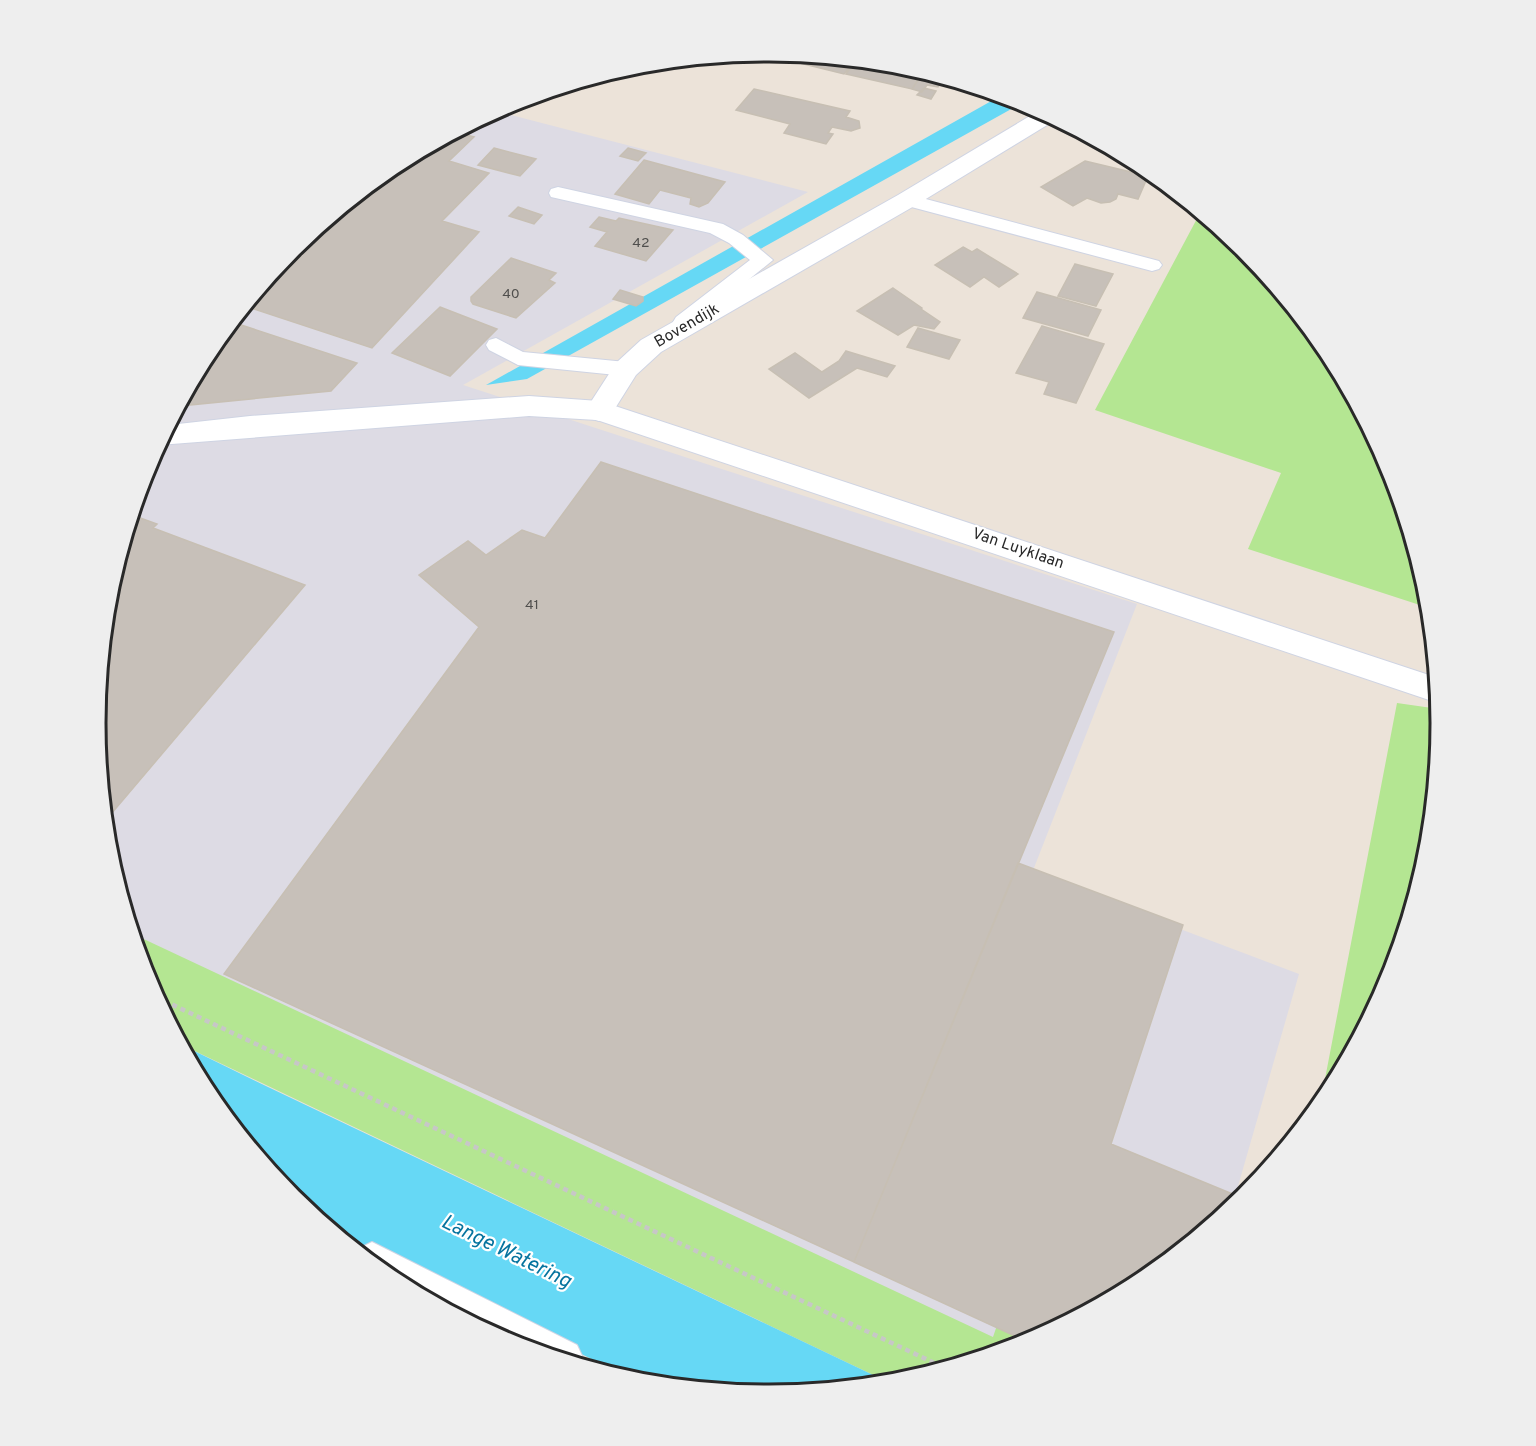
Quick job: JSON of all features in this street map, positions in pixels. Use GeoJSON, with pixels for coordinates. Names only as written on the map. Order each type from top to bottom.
{"type":"FeatureCollection","features":[{"type":"Feature","properties":{"kind":"street","name":"Bovendijk"},"geometry":{"type":"LineString","coordinates":[[599,411],[626,369],[651,346],[907,200],[1039,120]]}},
{"type":"Feature","properties":{"kind":"street"},"geometry":{"type":"LineString","coordinates":[[173,435],[250,426],[529,406],[599,411]]}},
{"type":"Feature","properties":{"kind":"street","name":"Van Luyklaan"},"geometry":{"type":"LineString","coordinates":[[599,411],[1428,687]]}},
{"type":"Feature","properties":{"kind":"street"},"geometry":{"type":"LineString","coordinates":[[436,1295],[492,1324]]}},
{"type":"Feature","properties":{"kind":"lane"},"geometry":{"type":"LineString","coordinates":[[558,193],[716,228],[736,239],[764,260],[651,346]]}},
{"type":"Feature","properties":{"kind":"lane"},"geometry":{"type":"LineString","coordinates":[[907,200],[1152,265]]}},
{"type":"Feature","properties":{"kind":"lane"},"geometry":{"type":"LineString","coordinates":[[496,345],[518,358],[626,369]]}},
{"type":"Feature","properties":{"kind":"path"},"geometry":{"type":"LineString","coordinates":[[169,1003],[935,1363]]}},
{"type":"Feature","properties":{"kind":"shaded area"},"geometry":{"type":"Polygon","coordinates":[[[509,115],[808,192],[463,385],[1137,604],[1032,873],[1299,974],[1236,1191],[1171,1248],[1099,1296],[1021,1334],[981,1349],[893,1373],[162,988],[142,936],[129,894],[119,852],[108,766],[106,723],[112,637],[129,552],[157,470],[175,430],[195,392],[243,320],[300,255],[365,198],[400,173],[437,150],[509,115]]]}},
{"type":"Feature","properties":{"kind":"green space"},"geometry":{"type":"Polygon","coordinates":[[[1196,220],[1236,255],[1293,320],[1341,392],[1379,470],[1394,510],[1407,552],[1419,605],[1248,549],[1281,473],[1095,410],[1196,220]]]}},
{"type":"Feature","properties":{"kind":"green space"},"geometry":{"type":"Polygon","coordinates":[[[1397,703],[1429,708],[1424,809],[1407,894],[1379,976],[1361,1016],[1325,1080],[1397,703]]]}},
{"type":"Feature","properties":{"kind":"green space"},"geometry":{"type":"Polygon","coordinates":[[[143,939],[993,1337],[1008,1293],[1059,1317],[981,1349],[939,1362],[875,1376],[193,1050],[157,976],[143,939]]]}},
{"type":"Feature","properties":{"kind":"water"},"geometry":{"type":"Polygon","coordinates":[[[991,101],[1012,109],[527,379],[486,385],[991,101]]]}},
{"type":"Feature","properties":{"kind":"water","name":"Lange Watering"},"geometry":{"type":"Polygon","coordinates":[[[193,1050],[875,1376],[811,1383],[725,1383],[639,1372],[598,1362],[363,1246],[300,1191],[271,1159],[243,1126],[193,1050]]]}},
{"type":"Feature","properties":{"kind":"building"},"geometry":{"type":"Polygon","coordinates":[[[798,63],[850,67],[844,74],[798,63]]]}},
{"type":"Feature","properties":{"kind":"building"},"geometry":{"type":"Polygon","coordinates":[[[851,67],[919,79],[912,89],[846,74],[851,67]]]}},
{"type":"Feature","properties":{"kind":"building"},"geometry":{"type":"Polygon","coordinates":[[[919,79],[940,84],[938,87],[927,85],[922,92],[912,89],[919,79]]]}},
{"type":"Feature","properties":{"kind":"building"},"geometry":{"type":"Polygon","coordinates":[[[924,88],[936,91],[931,99],[917,95],[924,88]]]}},
{"type":"Feature","properties":{"kind":"building"},"geometry":{"type":"Polygon","coordinates":[[[754,89],[850,111],[846,117],[859,121],[860,128],[851,131],[832,127],[828,133],[833,134],[826,144],[784,133],[790,124],[736,110],[754,89]]]}},
{"type":"Feature","properties":{"kind":"building"},"geometry":{"type":"Polygon","coordinates":[[[466,135],[474,137],[449,161],[489,173],[442,221],[479,232],[372,348],[253,309],[300,255],[365,198],[437,150],[466,135]]]}},
{"type":"Feature","properties":{"kind":"building"},"geometry":{"type":"Polygon","coordinates":[[[494,148],[536,159],[520,176],[478,165],[494,148]]]}},
{"type":"Feature","properties":{"kind":"building"},"geometry":{"type":"Polygon","coordinates":[[[628,148],[646,153],[638,161],[620,156],[628,148]]]}},
{"type":"Feature","properties":{"kind":"building"},"geometry":{"type":"Polygon","coordinates":[[[644,160],[725,182],[708,203],[699,207],[690,204],[691,198],[660,190],[649,204],[615,194],[644,160]]]}},
{"type":"Feature","properties":{"kind":"building"},"geometry":{"type":"Polygon","coordinates":[[[1085,161],[1136,173],[1146,180],[1138,199],[1118,194],[1116,199],[1110,202],[1101,203],[1087,198],[1073,206],[1041,187],[1085,161]]]}},
{"type":"Feature","properties":{"kind":"building"},"geometry":{"type":"Polygon","coordinates":[[[518,207],[542,215],[534,224],[509,216],[518,207]]]}},
{"type":"Feature","properties":{"kind":"building"},"geometry":{"type":"Polygon","coordinates":[[[599,217],[616,221],[619,218],[673,230],[646,261],[595,246],[607,232],[590,227],[599,217]]]}},
{"type":"Feature","properties":{"kind":"building"},"geometry":{"type":"Polygon","coordinates":[[[963,247],[972,252],[977,249],[1018,274],[999,287],[984,277],[970,287],[935,265],[963,247]]]}},
{"type":"Feature","properties":{"kind":"building"},"geometry":{"type":"Polygon","coordinates":[[[511,258],[556,273],[549,280],[555,283],[516,318],[473,304],[471,301],[471,297],[511,258]]]}},
{"type":"Feature","properties":{"kind":"building"},"geometry":{"type":"Polygon","coordinates":[[[1075,264],[1113,274],[1096,306],[1058,296],[1075,264]]]}},
{"type":"Feature","properties":{"kind":"building"},"geometry":{"type":"Polygon","coordinates":[[[893,288],[940,322],[934,329],[914,325],[898,335],[857,311],[893,288]]]}},
{"type":"Feature","properties":{"kind":"building"},"geometry":{"type":"Polygon","coordinates":[[[620,290],[643,297],[643,301],[636,306],[613,299],[620,290]]]}},
{"type":"Feature","properties":{"kind":"building"},"geometry":{"type":"Polygon","coordinates":[[[1037,292],[1101,310],[1088,336],[1023,318],[1037,292]]]}},
{"type":"Feature","properties":{"kind":"building"},"geometry":{"type":"Polygon","coordinates":[[[440,307],[497,329],[450,376],[392,353],[440,307]]]}},
{"type":"Feature","properties":{"kind":"building"},"geometry":{"type":"Polygon","coordinates":[[[240,325],[357,363],[331,391],[188,405],[218,355],[240,325]]]}},
{"type":"Feature","properties":{"kind":"building"},"geometry":{"type":"Polygon","coordinates":[[[1042,326],[1104,344],[1076,403],[1044,394],[1049,382],[1016,373],[1042,326]]]}},
{"type":"Feature","properties":{"kind":"building"},"geometry":{"type":"Polygon","coordinates":[[[918,328],[960,340],[949,359],[907,347],[918,328]]]}},
{"type":"Feature","properties":{"kind":"building"},"geometry":{"type":"Polygon","coordinates":[[[846,351],[895,366],[887,377],[857,368],[809,398],[769,369],[795,353],[822,372],[839,361],[846,351]]]}},
{"type":"Feature","properties":{"kind":"building"},"geometry":{"type":"Polygon","coordinates":[[[601,462],[1114,632],[854,1262],[224,974],[479,627],[419,575],[468,541],[486,555],[522,530],[545,538],[601,462]]]}},
{"type":"Feature","properties":{"kind":"building"},"geometry":{"type":"Polygon","coordinates":[[[140,518],[157,524],[153,528],[305,585],[113,812],[106,723],[108,680],[119,594],[140,518]]]}},
{"type":"Feature","properties":{"kind":"building"},"geometry":{"type":"Polygon","coordinates":[[[1018,863],[1183,925],[1111,1144],[1233,1194],[1171,1248],[1136,1273],[1061,1316],[1015,1336],[854,1262],[1018,863]]]}}]}
